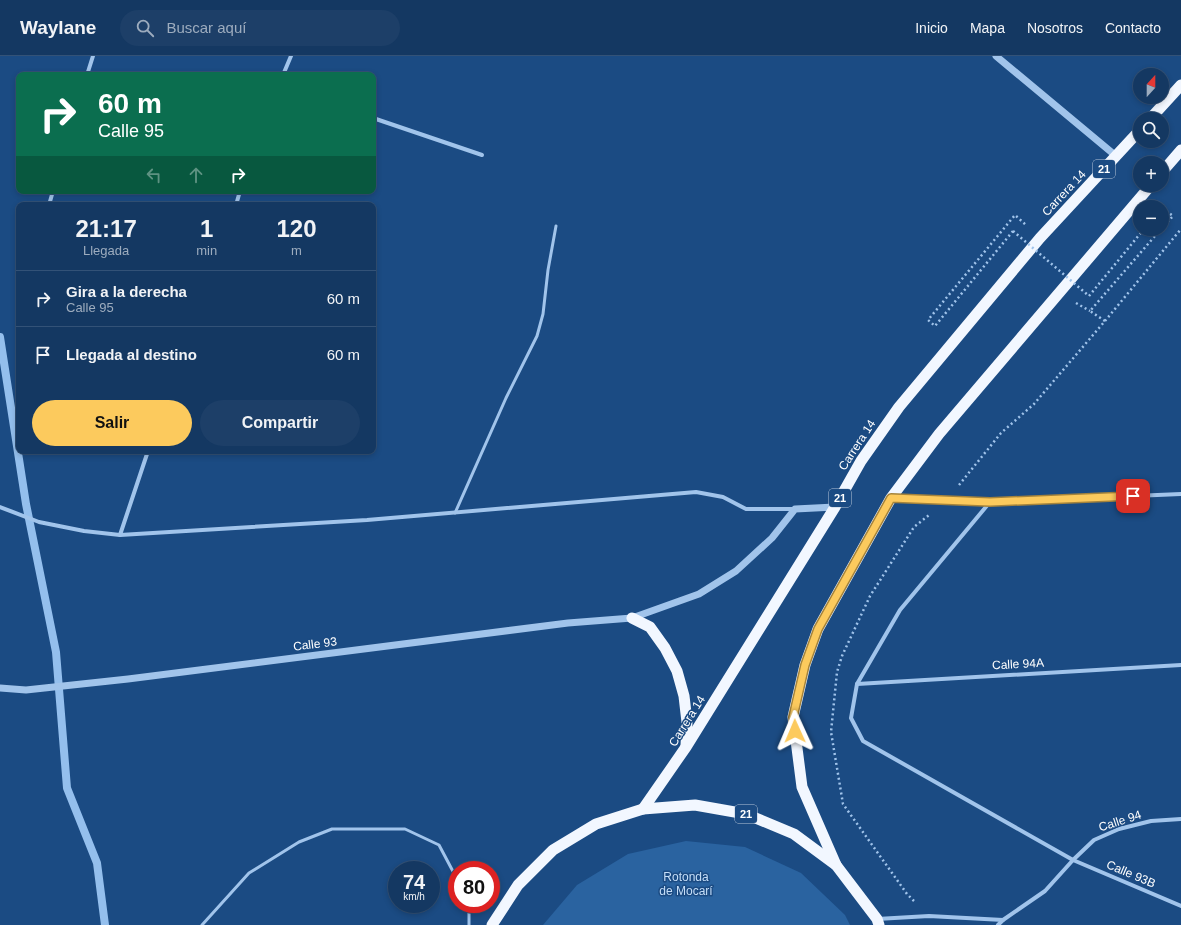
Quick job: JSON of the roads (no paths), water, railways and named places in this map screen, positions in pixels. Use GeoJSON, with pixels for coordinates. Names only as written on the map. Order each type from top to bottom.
{"type":"FeatureCollection","features":[{"type":"Feature","properties":{"kind":"highway"},"geometry":{"type":"LineString","coordinates":[[1156,112],[1181,85]]}},
{"type":"Feature","properties":{"kind":"highway","name":"Carrera 14"},"geometry":{"type":"LineString","coordinates":[[643,809],[686,747],[835,507],[861,461],[899,407],[1066,208],[1133,138]]}},
{"type":"Feature","properties":{"kind":"highway"},"geometry":{"type":"LineString","coordinates":[[1169,164],[1181,150]]}},
{"type":"Feature","properties":{"kind":"highway","name":"21"},"geometry":{"type":"LineString","coordinates":[[878,922],[836,865],[802,787],[793,717],[805,665],[818,629],[891,498],[939,434],[1145,192]]}},
{"type":"Feature","properties":{"kind":"highway"},"geometry":{"type":"LineString","coordinates":[[632,618],[650,627],[665,648],[677,671],[684,696],[688,722],[686,747]]}},
{"type":"Feature","properties":{"kind":"highway","name":"21"},"geometry":{"type":"LineString","coordinates":[[492,925],[518,885],[553,850],[596,824],[643,809],[695,805],[746,814],[794,834],[836,865]]}},
{"type":"Feature","properties":{"kind":"street"},"geometry":{"type":"LineString","coordinates":[[88,72],[93,56]]}},
{"type":"Feature","properties":{"kind":"street"},"geometry":{"type":"LineString","coordinates":[[284,72],[291,56]]}},
{"type":"Feature","properties":{"kind":"street"},"geometry":{"type":"LineString","coordinates":[[996,56],[1116,156]]}},
{"type":"Feature","properties":{"kind":"street"},"geometry":{"type":"LineString","coordinates":[[376,119],[482,155]]}},
{"type":"Feature","properties":{"kind":"street"},"geometry":{"type":"LineString","coordinates":[[120,535],[147,454]]}},
{"type":"Feature","properties":{"kind":"street"},"geometry":{"type":"LineString","coordinates":[[0,507],[39,522],[84,531],[120,535],[367,520],[696,492],[723,497],[746,509],[835,507]]}},
{"type":"Feature","properties":{"kind":"street"},"geometry":{"type":"LineString","coordinates":[[891,498],[990,502],[1181,494]]}},
{"type":"Feature","properties":{"kind":"street"},"geometry":{"type":"LineString","coordinates":[[857,684],[900,610],[990,502]]}},
{"type":"Feature","properties":{"kind":"street","name":"Calle 93"},"geometry":{"type":"LineString","coordinates":[[0,688],[26,690],[128,679],[568,623],[632,618],[699,594],[736,571],[772,538],[795,509]]}},
{"type":"Feature","properties":{"kind":"street","name":"Calle 94A"},"geometry":{"type":"LineString","coordinates":[[857,684],[1181,665]]}},
{"type":"Feature","properties":{"kind":"street","name":"Calle 93B"},"geometry":{"type":"LineString","coordinates":[[857,684],[851,718],[863,741],[1073,860],[1181,906]]}},
{"type":"Feature","properties":{"kind":"street","name":"Calle 94"},"geometry":{"type":"LineString","coordinates":[[998,925],[1002,920],[1045,891],[1073,860],[1094,840],[1119,829],[1151,821],[1181,819]]}},
{"type":"Feature","properties":{"kind":"street"},"geometry":{"type":"LineString","coordinates":[[878,922],[929,916],[1002,920]]}},
{"type":"Feature","properties":{"kind":"lane"},"geometry":{"type":"LineString","coordinates":[[455,513],[506,398],[537,336],[543,314],[548,270],[556,226]]}},
{"type":"Feature","properties":{"kind":"lane"},"geometry":{"type":"LineString","coordinates":[[202,925],[249,873],[299,842],[332,829],[405,829],[439,845],[448,862]]}},
{"type":"Feature","properties":{"kind":"lane"},"geometry":{"type":"LineString","coordinates":[[469,913],[469,925]]}},
{"type":"Feature","properties":{"kind":"waterway"},"geometry":{"type":"LineString","coordinates":[[0,337],[16,440]]}},
{"type":"Feature","properties":{"kind":"waterway"},"geometry":{"type":"LineString","coordinates":[[18,454],[26,504],[56,652],[67,788],[97,863],[105,925]]}},
{"type":"Feature","properties":{"kind":"park label","name":"Rotonda de Mocarí"},"geometry":{"type":"Point","coordinates":[686,884]}}]}
